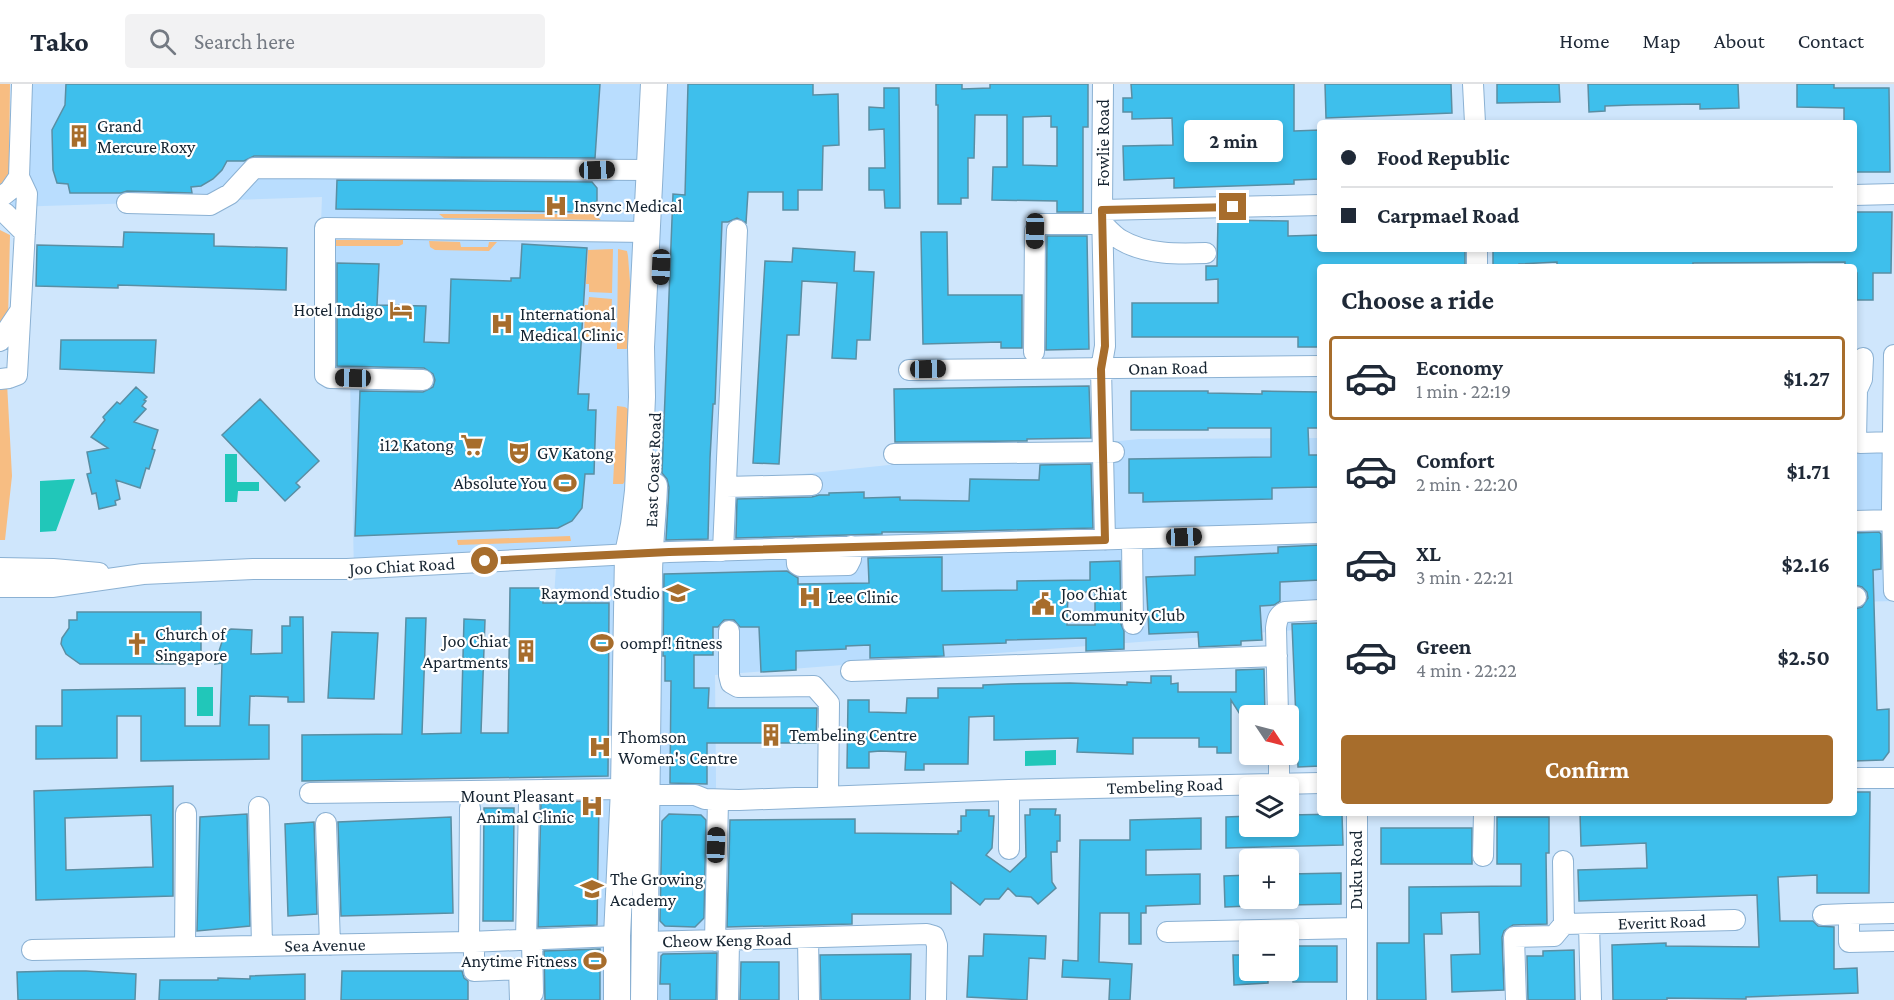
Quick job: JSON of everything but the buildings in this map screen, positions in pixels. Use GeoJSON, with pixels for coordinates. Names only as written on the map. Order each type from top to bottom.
{"type":"FeatureCollection","features":[{"type":"Feature","properties":{"kind":"main road","name":"East Coast Road"},"geometry":{"type":"LineString","coordinates":[[644,1000],[646,942],[640,796],[639,553],[634,525],[638,490],[642,397],[641,347],[654,84]]}},
{"type":"Feature","properties":{"kind":"main road","name":"East Coast Road"},"geometry":{"type":"LineString","coordinates":[[639,553],[653,525],[655,396],[669,84]]}},
{"type":"Feature","properties":{"kind":"main road","name":"East Coast Road"},"geometry":{"type":"LineString","coordinates":[[617,1000],[617,936],[640,796]]}},
{"type":"Feature","properties":{"kind":"street"},"geometry":{"type":"LineString","coordinates":[[4,379],[17,375],[27,194],[19,177],[22,84]]}},
{"type":"Feature","properties":{"kind":"street","name":"Fowlie Road"},"geometry":{"type":"LineString","coordinates":[[1103,84],[1102,217],[1109,453],[1117,540],[1133,624]]}},
{"type":"Feature","properties":{"kind":"street"},"geometry":{"type":"LineString","coordinates":[[1473,84],[1475,120]]}},
{"type":"Feature","properties":{"kind":"street"},"geometry":{"type":"LineString","coordinates":[[127,203],[210,205],[230,194],[254,168],[651,170]]}},
{"type":"Feature","properties":{"kind":"street"},"geometry":{"type":"LineString","coordinates":[[0,198],[10,190],[19,177]]}},
{"type":"Feature","properties":{"kind":"street"},"geometry":{"type":"LineString","coordinates":[[1857,195],[1894,194]]}},
{"type":"Feature","properties":{"kind":"street"},"geometry":{"type":"LineString","coordinates":[[1034,352],[1036,227],[1040,224],[1102,217],[1317,205]]}},
{"type":"Feature","properties":{"kind":"street"},"geometry":{"type":"LineString","coordinates":[[0,211],[5,213],[25,233]]}},
{"type":"Feature","properties":{"kind":"street"},"geometry":{"type":"LineString","coordinates":[[1102,217],[1121,240],[1139,247],[1169,254],[1206,253]]}},
{"type":"Feature","properties":{"kind":"street"},"geometry":{"type":"LineString","coordinates":[[423,380],[330,378],[325,375],[325,228],[648,232]]}},
{"type":"Feature","properties":{"kind":"street"},"geometry":{"type":"LineString","coordinates":[[723,551],[736,230]]}},
{"type":"Feature","properties":{"kind":"street"},"geometry":{"type":"LineString","coordinates":[[0,342],[20,311]]}},
{"type":"Feature","properties":{"kind":"street"},"geometry":{"type":"LineString","coordinates":[[1857,390],[1862,379],[1859,358],[1894,356],[1894,591]]}},
{"type":"Feature","properties":{"kind":"street","name":"Onan Road"},"geometry":{"type":"LineString","coordinates":[[909,370],[1317,366]]}},
{"type":"Feature","properties":{"kind":"street"},"geometry":{"type":"LineString","coordinates":[[1857,441],[1860,443],[1893,443]]}},
{"type":"Feature","properties":{"kind":"street"},"geometry":{"type":"LineString","coordinates":[[894,454],[1109,453]]}},
{"type":"Feature","properties":{"kind":"street"},"geometry":{"type":"LineString","coordinates":[[726,487],[812,485]]}},
{"type":"Feature","properties":{"kind":"street"},"geometry":{"type":"LineString","coordinates":[[1857,521],[1893,520]]}},
{"type":"Feature","properties":{"kind":"street","name":"Joo Chiat Road"},"geometry":{"type":"LineString","coordinates":[[0,587],[52,587],[131,576],[253,569],[348,569],[639,553],[1317,533]]}},
{"type":"Feature","properties":{"kind":"street","name":"Joo Chiat Road"},"geometry":{"type":"LineString","coordinates":[[0,568],[53,569],[131,576]]}},
{"type":"Feature","properties":{"kind":"street"},"geometry":{"type":"LineString","coordinates":[[1278,705],[1276,628],[1281,614],[1317,610]]}},
{"type":"Feature","properties":{"kind":"street"},"geometry":{"type":"LineString","coordinates":[[729,631],[731,683],[738,687],[814,686],[829,703],[828,796]]}},
{"type":"Feature","properties":{"kind":"street"},"geometry":{"type":"LineString","coordinates":[[850,671],[1277,656]]}},
{"type":"Feature","properties":{"kind":"street"},"geometry":{"type":"LineString","coordinates":[[1857,778],[1894,778]]}},
{"type":"Feature","properties":{"kind":"street","name":"Tembeling Road"},"geometry":{"type":"LineString","coordinates":[[1299,783],[1317,783]]}},
{"type":"Feature","properties":{"kind":"street","name":"Tembeling Road"},"geometry":{"type":"LineString","coordinates":[[640,796],[695,795],[711,800],[1239,784]]}},
{"type":"Feature","properties":{"kind":"street"},"geometry":{"type":"LineString","coordinates":[[1009,790],[1009,849]]}},
{"type":"Feature","properties":{"kind":"street"},"geometry":{"type":"LineString","coordinates":[[310,793],[640,796]]}},
{"type":"Feature","properties":{"kind":"street"},"geometry":{"type":"LineString","coordinates":[[711,800],[728,1000]]}},
{"type":"Feature","properties":{"kind":"street"},"geometry":{"type":"LineString","coordinates":[[529,803],[529,939],[533,1000]]}},
{"type":"Feature","properties":{"kind":"street"},"geometry":{"type":"LineString","coordinates":[[259,807],[262,946]]}},
{"type":"Feature","properties":{"kind":"street"},"geometry":{"type":"LineString","coordinates":[[470,808],[471,942],[474,971],[519,969],[520,1000]]}},
{"type":"Feature","properties":{"kind":"street"},"geometry":{"type":"LineString","coordinates":[[185,947],[186,813]]}},
{"type":"Feature","properties":{"kind":"street","name":"Duku Road"},"geometry":{"type":"LineString","coordinates":[[1357,816],[1357,1000]]}},
{"type":"Feature","properties":{"kind":"street"},"geometry":{"type":"LineString","coordinates":[[1483,856],[1484,816]]}},
{"type":"Feature","properties":{"kind":"street"},"geometry":{"type":"LineString","coordinates":[[326,824],[330,945]]}},
{"type":"Feature","properties":{"kind":"street"},"geometry":{"type":"LineString","coordinates":[[1516,1000],[1514,937],[1554,936],[1563,924],[1563,861]]}},
{"type":"Feature","properties":{"kind":"street"},"geometry":{"type":"LineString","coordinates":[[1823,915],[1894,913]]}},
{"type":"Feature","properties":{"kind":"street"},"geometry":{"type":"LineString","coordinates":[[1848,914],[1849,942],[1894,940]]}},
{"type":"Feature","properties":{"kind":"street","name":"Everitt Road"},"geometry":{"type":"LineString","coordinates":[[1563,924],[1735,920]]}},
{"type":"Feature","properties":{"kind":"street"},"geometry":{"type":"LineString","coordinates":[[1590,924],[1591,1000]]}},
{"type":"Feature","properties":{"kind":"street","name":"Duku Road"},"geometry":{"type":"LineString","coordinates":[[1167,932],[1356,928]]}},
{"type":"Feature","properties":{"kind":"street","name":"Cheow Keng Road"},"geometry":{"type":"LineString","coordinates":[[646,942],[927,934],[934,936],[937,945],[936,1000]]}},
{"type":"Feature","properties":{"kind":"street","name":"Sea Avenue"},"geometry":{"type":"LineString","coordinates":[[32,950],[471,942],[617,936]]}},
{"type":"Feature","properties":{"kind":"street","name":"Cheow Keng Road"},"geometry":{"type":"LineString","coordinates":[[808,938],[809,1000]]}},
{"type":"Feature","properties":{"kind":"shaded area"},"geometry":{"type":"Polygon","coordinates":[[[0,84],[10,84],[9,174],[0,185],[0,84]]]}},
{"type":"Feature","properties":{"kind":"shaded area"},"geometry":{"type":"Polygon","coordinates":[[[13,84],[729,84],[725,482],[1139,439],[1317,438],[1317,628],[715,675],[718,1000],[528,1000],[557,551],[354,574],[350,381],[315,380],[322,197],[12,207],[13,84]]]}},
{"type":"Feature","properties":{"kind":"shaded area"},"geometry":{"type":"Polygon","coordinates":[[[439,214],[593,214],[601,220],[444,218],[439,214]]]}},
{"type":"Feature","properties":{"kind":"shaded area"},"geometry":{"type":"Polygon","coordinates":[[[0,230],[10,235],[8,321],[0,336],[0,230]]]}},
{"type":"Feature","properties":{"kind":"shaded area"},"geometry":{"type":"Polygon","coordinates":[[[334,240],[403,240],[403,244],[399,246],[336,246],[333,243],[334,240]]]}},
{"type":"Feature","properties":{"kind":"shaded area"},"geometry":{"type":"Polygon","coordinates":[[[429,241],[460,242],[461,247],[488,247],[489,242],[497,242],[489,251],[435,250],[430,247],[429,241]]]}},
{"type":"Feature","properties":{"kind":"shaded area"},"geometry":{"type":"Polygon","coordinates":[[[613,249],[612,293],[589,292],[589,284],[586,284],[588,250],[613,249]]]}},
{"type":"Feature","properties":{"kind":"shaded area"},"geometry":{"type":"Polygon","coordinates":[[[618,249],[627,251],[628,256],[631,347],[626,349],[617,349],[618,249]]]}},
{"type":"Feature","properties":{"kind":"shaded area"},"geometry":{"type":"Polygon","coordinates":[[[589,297],[612,299],[610,338],[584,337],[585,305],[588,305],[589,297]]]}},
{"type":"Feature","properties":{"kind":"shaded area"},"geometry":{"type":"Polygon","coordinates":[[[0,381],[7,383],[12,476],[5,540],[0,540],[0,381]]]}},
{"type":"Feature","properties":{"kind":"shaded area"},"geometry":{"type":"Polygon","coordinates":[[[617,406],[631,411],[626,480],[623,484],[613,484],[617,406]]]}},
{"type":"Feature","properties":{"kind":"shaded area"},"geometry":{"type":"Polygon","coordinates":[[[1857,436],[1894,436],[1894,601],[1857,602],[1857,436]]]}},
{"type":"Feature","properties":{"kind":"shaded area"},"geometry":{"type":"Polygon","coordinates":[[[225,454],[237,454],[237,482],[259,482],[259,491],[238,491],[237,502],[225,502],[225,454]]]}},
{"type":"Feature","properties":{"kind":"shaded area"},"geometry":{"type":"Polygon","coordinates":[[[75,479],[56,531],[40,532],[40,481],[75,479]]]}},
{"type":"Feature","properties":{"kind":"shaded area"},"geometry":{"type":"Polygon","coordinates":[[[570,536],[571,541],[458,545],[457,540],[570,536]]]}},
{"type":"Feature","properties":{"kind":"shaded area"},"geometry":{"type":"Polygon","coordinates":[[[197,687],[213,687],[213,716],[197,716],[197,687]]]}},
{"type":"Feature","properties":{"kind":"shaded area"},"geometry":{"type":"Polygon","coordinates":[[[1056,750],[1056,765],[1025,766],[1025,751],[1056,750]]]}},
{"type":"Feature","properties":{"kind":"place","name":"Grand Mercure Roxy"},"geometry":{"type":"Point","coordinates":[79,136]}},
{"type":"Feature","properties":{"kind":"place","name":"Insync Medical"},"geometry":{"type":"Point","coordinates":[556,206]}},
{"type":"Feature","properties":{"kind":"place","name":"Hotel Indigo"},"geometry":{"type":"Point","coordinates":[401,310]}},
{"type":"Feature","properties":{"kind":"place","name":"International Medical Clinic"},"geometry":{"type":"Point","coordinates":[502,324]}},
{"type":"Feature","properties":{"kind":"place","name":"i12 Katong"},"geometry":{"type":"Point","coordinates":[472,445]}},
{"type":"Feature","properties":{"kind":"place","name":"GV Katong"},"geometry":{"type":"Point","coordinates":[519,453]}},
{"type":"Feature","properties":{"kind":"place","name":"Absolute You"},"geometry":{"type":"Point","coordinates":[565,483]}},
{"type":"Feature","properties":{"kind":"place","name":"Raymond Studio"},"geometry":{"type":"Point","coordinates":[678,593]}},
{"type":"Feature","properties":{"kind":"place","name":"Lee Clinic"},"geometry":{"type":"Point","coordinates":[810,597]}},
{"type":"Feature","properties":{"kind":"place","name":"Joo Chiat Community Club"},"geometry":{"type":"Point","coordinates":[1043,604]}},
{"type":"Feature","properties":{"kind":"place","name":"oompf! fitness"},"geometry":{"type":"Point","coordinates":[602,643]}},
{"type":"Feature","properties":{"kind":"place","name":"Church of Singapore"},"geometry":{"type":"Point","coordinates":[137,644]}},
{"type":"Feature","properties":{"kind":"place","name":"Joo Chiat Apartments"},"geometry":{"type":"Point","coordinates":[526,651]}},
{"type":"Feature","properties":{"kind":"place","name":"Tembeling Centre"},"geometry":{"type":"Point","coordinates":[771,735]}},
{"type":"Feature","properties":{"kind":"place","name":"Thomson Women's Centre"},"geometry":{"type":"Point","coordinates":[600,747]}},
{"type":"Feature","properties":{"kind":"place","name":"Mount Pleasant Animal Clinic"},"geometry":{"type":"Point","coordinates":[592,806]}},
{"type":"Feature","properties":{"kind":"place","name":"The Growing Academy"},"geometry":{"type":"Point","coordinates":[592,889]}},
{"type":"Feature","properties":{"kind":"place","name":"Anytime Fitness"},"geometry":{"type":"Point","coordinates":[595,961]}},
{"type":"Feature","properties":{"kind":"route"},"geometry":{"type":"LineString","coordinates":[[485,561],[669,552],[1105,540],[1101,369],[1105,346],[1102,210],[1233,207]]}}]}
